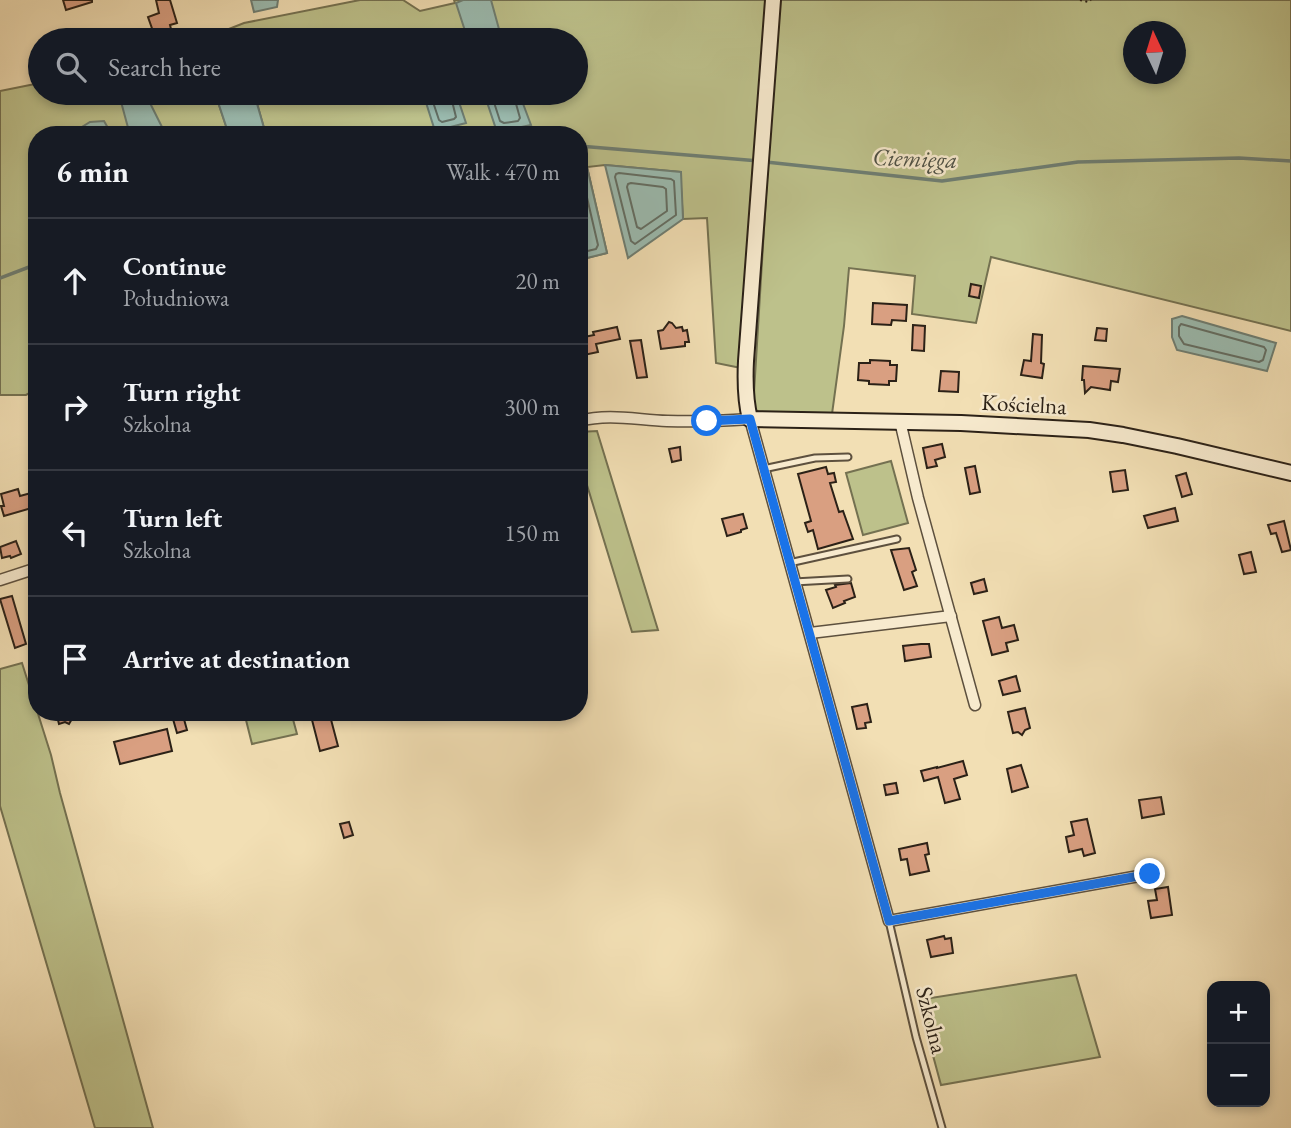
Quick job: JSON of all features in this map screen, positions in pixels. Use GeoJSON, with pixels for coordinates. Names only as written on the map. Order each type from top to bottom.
{"type":"FeatureCollection","features":[{"type":"Feature","properties":{"kind":"street"},"geometry":{"type":"LineString","coordinates":[[588,419],[624,417],[665,421],[750,419],[745,388],[773,0]]}},
{"type":"Feature","properties":{"kind":"street","name":"Kościelna"},"geometry":{"type":"LineString","coordinates":[[750,419],[900,421],[1088,430],[1177,446],[1291,473]]}},
{"type":"Feature","properties":{"kind":"street","name":"Szkolna"},"geometry":{"type":"LineString","coordinates":[[750,419],[889,921]]}},
{"type":"Feature","properties":{"kind":"street"},"geometry":{"type":"LineString","coordinates":[[900,421],[918,498],[975,705]]}},
{"type":"Feature","properties":{"kind":"street"},"geometry":{"type":"LineString","coordinates":[[0,580],[28,571]]}},
{"type":"Feature","properties":{"kind":"street"},"geometry":{"type":"LineString","coordinates":[[810,633],[951,615]]}},
{"type":"Feature","properties":{"kind":"street"},"geometry":{"type":"LineString","coordinates":[[889,921],[1150,874]]}},
{"type":"Feature","properties":{"kind":"lane"},"geometry":{"type":"LineString","coordinates":[[763,470],[815,458],[848,457]]}},
{"type":"Feature","properties":{"kind":"lane"},"geometry":{"type":"LineString","coordinates":[[789,564],[897,539]]}},
{"type":"Feature","properties":{"kind":"lane"},"geometry":{"type":"LineString","coordinates":[[794,582],[848,579]]}},
{"type":"Feature","properties":{"kind":"lane","name":"Szkolna"},"geometry":{"type":"LineString","coordinates":[[889,921],[916,1037],[942,1128]]}},
{"type":"Feature","properties":{"kind":"path"},"geometry":{"type":"LineString","coordinates":[[1080,0],[1091,0]]}},
{"type":"Feature","properties":{"kind":"green space"},"geometry":{"type":"Polygon","coordinates":[[[360,0],[403,0],[420,11],[455,3],[454,0],[768,0],[752,179],[741,368],[716,363],[707,218],[683,219],[680,172],[605,165],[588,167],[588,126],[263,126],[257,105],[588,105],[588,28],[231,28],[244,23],[360,0]]]}},
{"type":"Feature","properties":{"kind":"green space"},"geometry":{"type":"Polygon","coordinates":[[[778,0],[1291,0],[1291,331],[991,257],[976,323],[912,314],[915,276],[849,268],[832,414],[763,414],[753,409],[778,0]]]}},
{"type":"Feature","properties":{"kind":"green space"},"geometry":{"type":"Polygon","coordinates":[[[28,85],[28,105],[219,105],[226,126],[28,126],[26,395],[0,395],[0,91],[28,85]]]}},
{"type":"Feature","properties":{"kind":"green space"},"geometry":{"type":"Polygon","coordinates":[[[588,171],[607,253],[588,258],[588,171]]]}},
{"type":"Feature","properties":{"kind":"green space"},"geometry":{"type":"Polygon","coordinates":[[[597,431],[658,630],[632,632],[588,488],[588,432],[597,431]]]}},
{"type":"Feature","properties":{"kind":"green space"},"geometry":{"type":"Polygon","coordinates":[[[891,461],[908,523],[863,535],[846,473],[891,461]]]}},
{"type":"Feature","properties":{"kind":"green space"},"geometry":{"type":"Polygon","coordinates":[[[22,663],[28,682],[28,721],[40,721],[51,755],[153,1128],[95,1128],[0,806],[0,669],[22,663]]]}},
{"type":"Feature","properties":{"kind":"green space"},"geometry":{"type":"Polygon","coordinates":[[[246,721],[293,721],[297,734],[252,744],[246,721]]]}},
{"type":"Feature","properties":{"kind":"green space"},"geometry":{"type":"Polygon","coordinates":[[[1076,975],[1100,1057],[941,1085],[918,1000],[1076,975]]]}},
{"type":"Feature","properties":{"kind":"water"},"geometry":{"type":"Polygon","coordinates":[[[251,0],[278,0],[277,7],[254,12],[251,0]]]}},
{"type":"Feature","properties":{"kind":"water"},"geometry":{"type":"Polygon","coordinates":[[[463,0],[491,0],[499,28],[464,28],[456,3],[463,0]]]}},
{"type":"Feature","properties":{"kind":"water"},"geometry":{"type":"Polygon","coordinates":[[[122,105],[151,105],[162,126],[128,126],[122,105]]]}},
{"type":"Feature","properties":{"kind":"water"},"geometry":{"type":"Polygon","coordinates":[[[219,105],[257,105],[263,126],[226,126],[219,105]]]}},
{"type":"Feature","properties":{"kind":"water"},"geometry":{"type":"Polygon","coordinates":[[[427,105],[460,105],[466,123],[433,126],[427,105]]]}},
{"type":"Feature","properties":{"kind":"water"},"geometry":{"type":"Polygon","coordinates":[[[488,105],[524,105],[531,125],[526,126],[495,126],[488,105]]]}},
{"type":"Feature","properties":{"kind":"water"},"geometry":{"type":"Polygon","coordinates":[[[104,121],[107,126],[84,126],[90,122],[104,121]]]}},
{"type":"Feature","properties":{"kind":"water"},"geometry":{"type":"Polygon","coordinates":[[[605,165],[681,172],[683,219],[628,258],[605,165]]]}},
{"type":"Feature","properties":{"kind":"water"},"geometry":{"type":"Polygon","coordinates":[[[588,171],[607,253],[588,258],[588,171]]]}},
{"type":"Feature","properties":{"kind":"water"},"geometry":{"type":"Polygon","coordinates":[[[1182,316],[1276,343],[1267,371],[1177,350],[1172,337],[1172,319],[1182,316]]]}},
{"type":"Feature","properties":{"kind":"building"},"geometry":{"type":"Polygon","coordinates":[[[63,0],[92,0],[92,2],[66,10],[63,0]]]}},
{"type":"Feature","properties":{"kind":"building"},"geometry":{"type":"Polygon","coordinates":[[[156,0],[170,0],[177,23],[170,25],[171,28],[152,28],[148,17],[159,13],[156,0]]]}},
{"type":"Feature","properties":{"kind":"building"},"geometry":{"type":"Polygon","coordinates":[[[971,284],[981,286],[979,298],[969,296],[971,284]]]}},
{"type":"Feature","properties":{"kind":"building"},"geometry":{"type":"Polygon","coordinates":[[[873,303],[907,305],[906,321],[892,320],[891,325],[872,324],[873,303]]]}},
{"type":"Feature","properties":{"kind":"building"},"geometry":{"type":"Polygon","coordinates":[[[669,322],[676,328],[687,330],[689,342],[685,342],[685,346],[661,349],[658,331],[663,330],[669,322]]]}},
{"type":"Feature","properties":{"kind":"building"},"geometry":{"type":"Polygon","coordinates":[[[913,325],[925,326],[924,351],[912,350],[913,325]]]}},
{"type":"Feature","properties":{"kind":"building"},"geometry":{"type":"Polygon","coordinates":[[[617,327],[620,339],[596,344],[598,352],[588,354],[588,336],[594,335],[593,332],[617,327]]]}},
{"type":"Feature","properties":{"kind":"building"},"geometry":{"type":"Polygon","coordinates":[[[1097,328],[1107,329],[1106,341],[1095,340],[1097,328]]]}},
{"type":"Feature","properties":{"kind":"building"},"geometry":{"type":"Polygon","coordinates":[[[1033,334],[1042,335],[1042,378],[1021,375],[1024,360],[1031,361],[1033,334]]]}},
{"type":"Feature","properties":{"kind":"building"},"geometry":{"type":"Polygon","coordinates":[[[641,340],[647,377],[637,378],[630,341],[641,340]]]}},
{"type":"Feature","properties":{"kind":"building"},"geometry":{"type":"Polygon","coordinates":[[[870,360],[890,361],[890,365],[897,365],[896,381],[889,381],[889,385],[869,384],[869,381],[858,380],[859,363],[870,363],[870,360]]]}},
{"type":"Feature","properties":{"kind":"building"},"geometry":{"type":"Polygon","coordinates":[[[1083,366],[1120,369],[1118,382],[1111,381],[1110,390],[1091,387],[1085,393],[1083,366]]]}},
{"type":"Feature","properties":{"kind":"building"},"geometry":{"type":"Polygon","coordinates":[[[941,371],[959,372],[958,392],[939,391],[941,371]]]}},
{"type":"Feature","properties":{"kind":"building"},"geometry":{"type":"Polygon","coordinates":[[[942,444],[945,457],[935,460],[937,466],[927,468],[923,448],[942,444]]]}},
{"type":"Feature","properties":{"kind":"building"},"geometry":{"type":"Polygon","coordinates":[[[680,447],[681,460],[672,462],[669,449],[680,447]]]}},
{"type":"Feature","properties":{"kind":"building"},"geometry":{"type":"Polygon","coordinates":[[[975,466],[980,492],[970,494],[965,468],[975,466]]]}},
{"type":"Feature","properties":{"kind":"building"},"geometry":{"type":"Polygon","coordinates":[[[826,467],[828,474],[834,473],[836,482],[830,483],[839,512],[843,511],[853,539],[818,549],[813,530],[808,532],[805,523],[811,521],[798,474],[826,467]]]}},
{"type":"Feature","properties":{"kind":"building"},"geometry":{"type":"Polygon","coordinates":[[[1125,470],[1128,490],[1113,492],[1110,472],[1125,470]]]}},
{"type":"Feature","properties":{"kind":"building"},"geometry":{"type":"Polygon","coordinates":[[[1186,473],[1192,494],[1182,497],[1176,476],[1186,473]]]}},
{"type":"Feature","properties":{"kind":"building"},"geometry":{"type":"Polygon","coordinates":[[[18,489],[20,496],[28,494],[28,509],[4,516],[1,494],[18,489]]]}},
{"type":"Feature","properties":{"kind":"building"},"geometry":{"type":"Polygon","coordinates":[[[1175,508],[1178,521],[1148,528],[1144,516],[1175,508]]]}},
{"type":"Feature","properties":{"kind":"building"},"geometry":{"type":"Polygon","coordinates":[[[743,514],[747,528],[727,536],[722,519],[743,514]]]}},
{"type":"Feature","properties":{"kind":"building"},"geometry":{"type":"Polygon","coordinates":[[[1284,521],[1291,550],[1282,552],[1276,533],[1271,534],[1268,525],[1284,521]]]}},
{"type":"Feature","properties":{"kind":"building"},"geometry":{"type":"Polygon","coordinates":[[[16,541],[21,554],[2,558],[0,547],[16,541]]]}},
{"type":"Feature","properties":{"kind":"building"},"geometry":{"type":"Polygon","coordinates":[[[909,548],[916,570],[912,572],[917,586],[904,590],[891,550],[909,548]]]}},
{"type":"Feature","properties":{"kind":"building"},"geometry":{"type":"Polygon","coordinates":[[[1251,552],[1256,572],[1244,574],[1239,555],[1251,552]]]}},
{"type":"Feature","properties":{"kind":"building"},"geometry":{"type":"Polygon","coordinates":[[[984,579],[987,591],[974,594],[971,583],[984,579]]]}},
{"type":"Feature","properties":{"kind":"building"},"geometry":{"type":"Polygon","coordinates":[[[851,583],[855,597],[833,608],[826,590],[836,587],[835,585],[851,583]]]}},
{"type":"Feature","properties":{"kind":"building"},"geometry":{"type":"Polygon","coordinates":[[[12,596],[26,644],[15,648],[0,599],[12,596]]]}},
{"type":"Feature","properties":{"kind":"building"},"geometry":{"type":"Polygon","coordinates":[[[999,617],[1002,628],[1014,625],[1018,640],[1006,643],[1008,651],[992,655],[983,621],[999,617]]]}},
{"type":"Feature","properties":{"kind":"building"},"geometry":{"type":"Polygon","coordinates":[[[929,644],[931,657],[905,661],[903,646],[929,644]]]}},
{"type":"Feature","properties":{"kind":"building"},"geometry":{"type":"Polygon","coordinates":[[[1016,676],[1020,691],[1003,695],[999,681],[1016,676]]]}},
{"type":"Feature","properties":{"kind":"building"},"geometry":{"type":"Polygon","coordinates":[[[867,704],[871,722],[865,723],[866,728],[857,729],[852,707],[867,704]]]}},
{"type":"Feature","properties":{"kind":"building"},"geometry":{"type":"Polygon","coordinates":[[[1025,708],[1030,728],[1022,735],[1013,733],[1008,712],[1025,708]]]}},
{"type":"Feature","properties":{"kind":"building"},"geometry":{"type":"Polygon","coordinates":[[[174,721],[184,721],[187,730],[177,733],[174,721]]]}},
{"type":"Feature","properties":{"kind":"building"},"geometry":{"type":"Polygon","coordinates":[[[312,721],[331,721],[338,746],[320,751],[312,721]]]}},
{"type":"Feature","properties":{"kind":"building"},"geometry":{"type":"Polygon","coordinates":[[[167,729],[172,751],[120,764],[114,742],[167,729]]]}},
{"type":"Feature","properties":{"kind":"building"},"geometry":{"type":"Polygon","coordinates":[[[963,761],[967,775],[954,779],[960,799],[945,803],[938,777],[924,781],[921,771],[963,761]]]}},
{"type":"Feature","properties":{"kind":"building"},"geometry":{"type":"Polygon","coordinates":[[[1021,765],[1028,787],[1012,792],[1007,769],[1021,765]]]}},
{"type":"Feature","properties":{"kind":"building"},"geometry":{"type":"Polygon","coordinates":[[[896,783],[898,793],[886,795],[884,785],[896,783]]]}},
{"type":"Feature","properties":{"kind":"building"},"geometry":{"type":"Polygon","coordinates":[[[1161,797],[1164,814],[1142,818],[1139,800],[1161,797]]]}},
{"type":"Feature","properties":{"kind":"building"},"geometry":{"type":"Polygon","coordinates":[[[1087,819],[1095,853],[1084,856],[1082,849],[1069,852],[1066,837],[1074,835],[1071,822],[1087,819]]]}},
{"type":"Feature","properties":{"kind":"building"},"geometry":{"type":"Polygon","coordinates":[[[349,822],[353,835],[344,838],[340,824],[349,822]]]}},
{"type":"Feature","properties":{"kind":"building"},"geometry":{"type":"Polygon","coordinates":[[[927,843],[929,854],[925,855],[929,871],[910,875],[907,859],[901,860],[899,849],[927,843]]]}},
{"type":"Feature","properties":{"kind":"building"},"geometry":{"type":"Polygon","coordinates":[[[1168,887],[1172,915],[1151,918],[1148,901],[1157,900],[1155,889],[1168,887]]]}},
{"type":"Feature","properties":{"kind":"building"},"geometry":{"type":"Polygon","coordinates":[[[944,936],[945,939],[951,938],[953,953],[931,957],[927,940],[944,936]]]}},
{"type":"Feature","properties":{"kind":"waterway","name":"Ciemięga"},"geometry":{"type":"LineString","coordinates":[[588,147],[759,161]]}},
{"type":"Feature","properties":{"kind":"waterway","name":"Ciemięga"},"geometry":{"type":"LineString","coordinates":[[766,162],[942,181],[1078,162],[1239,158],[1291,161]]}},
{"type":"Feature","properties":{"kind":"waterway","name":"Ciemięga"},"geometry":{"type":"LineString","coordinates":[[0,278],[28,267]]}},
{"type":"Feature","properties":{"kind":"route"},"geometry":{"type":"LineString","coordinates":[[707,421],[750,419],[889,921],[1150,874]]}}]}
